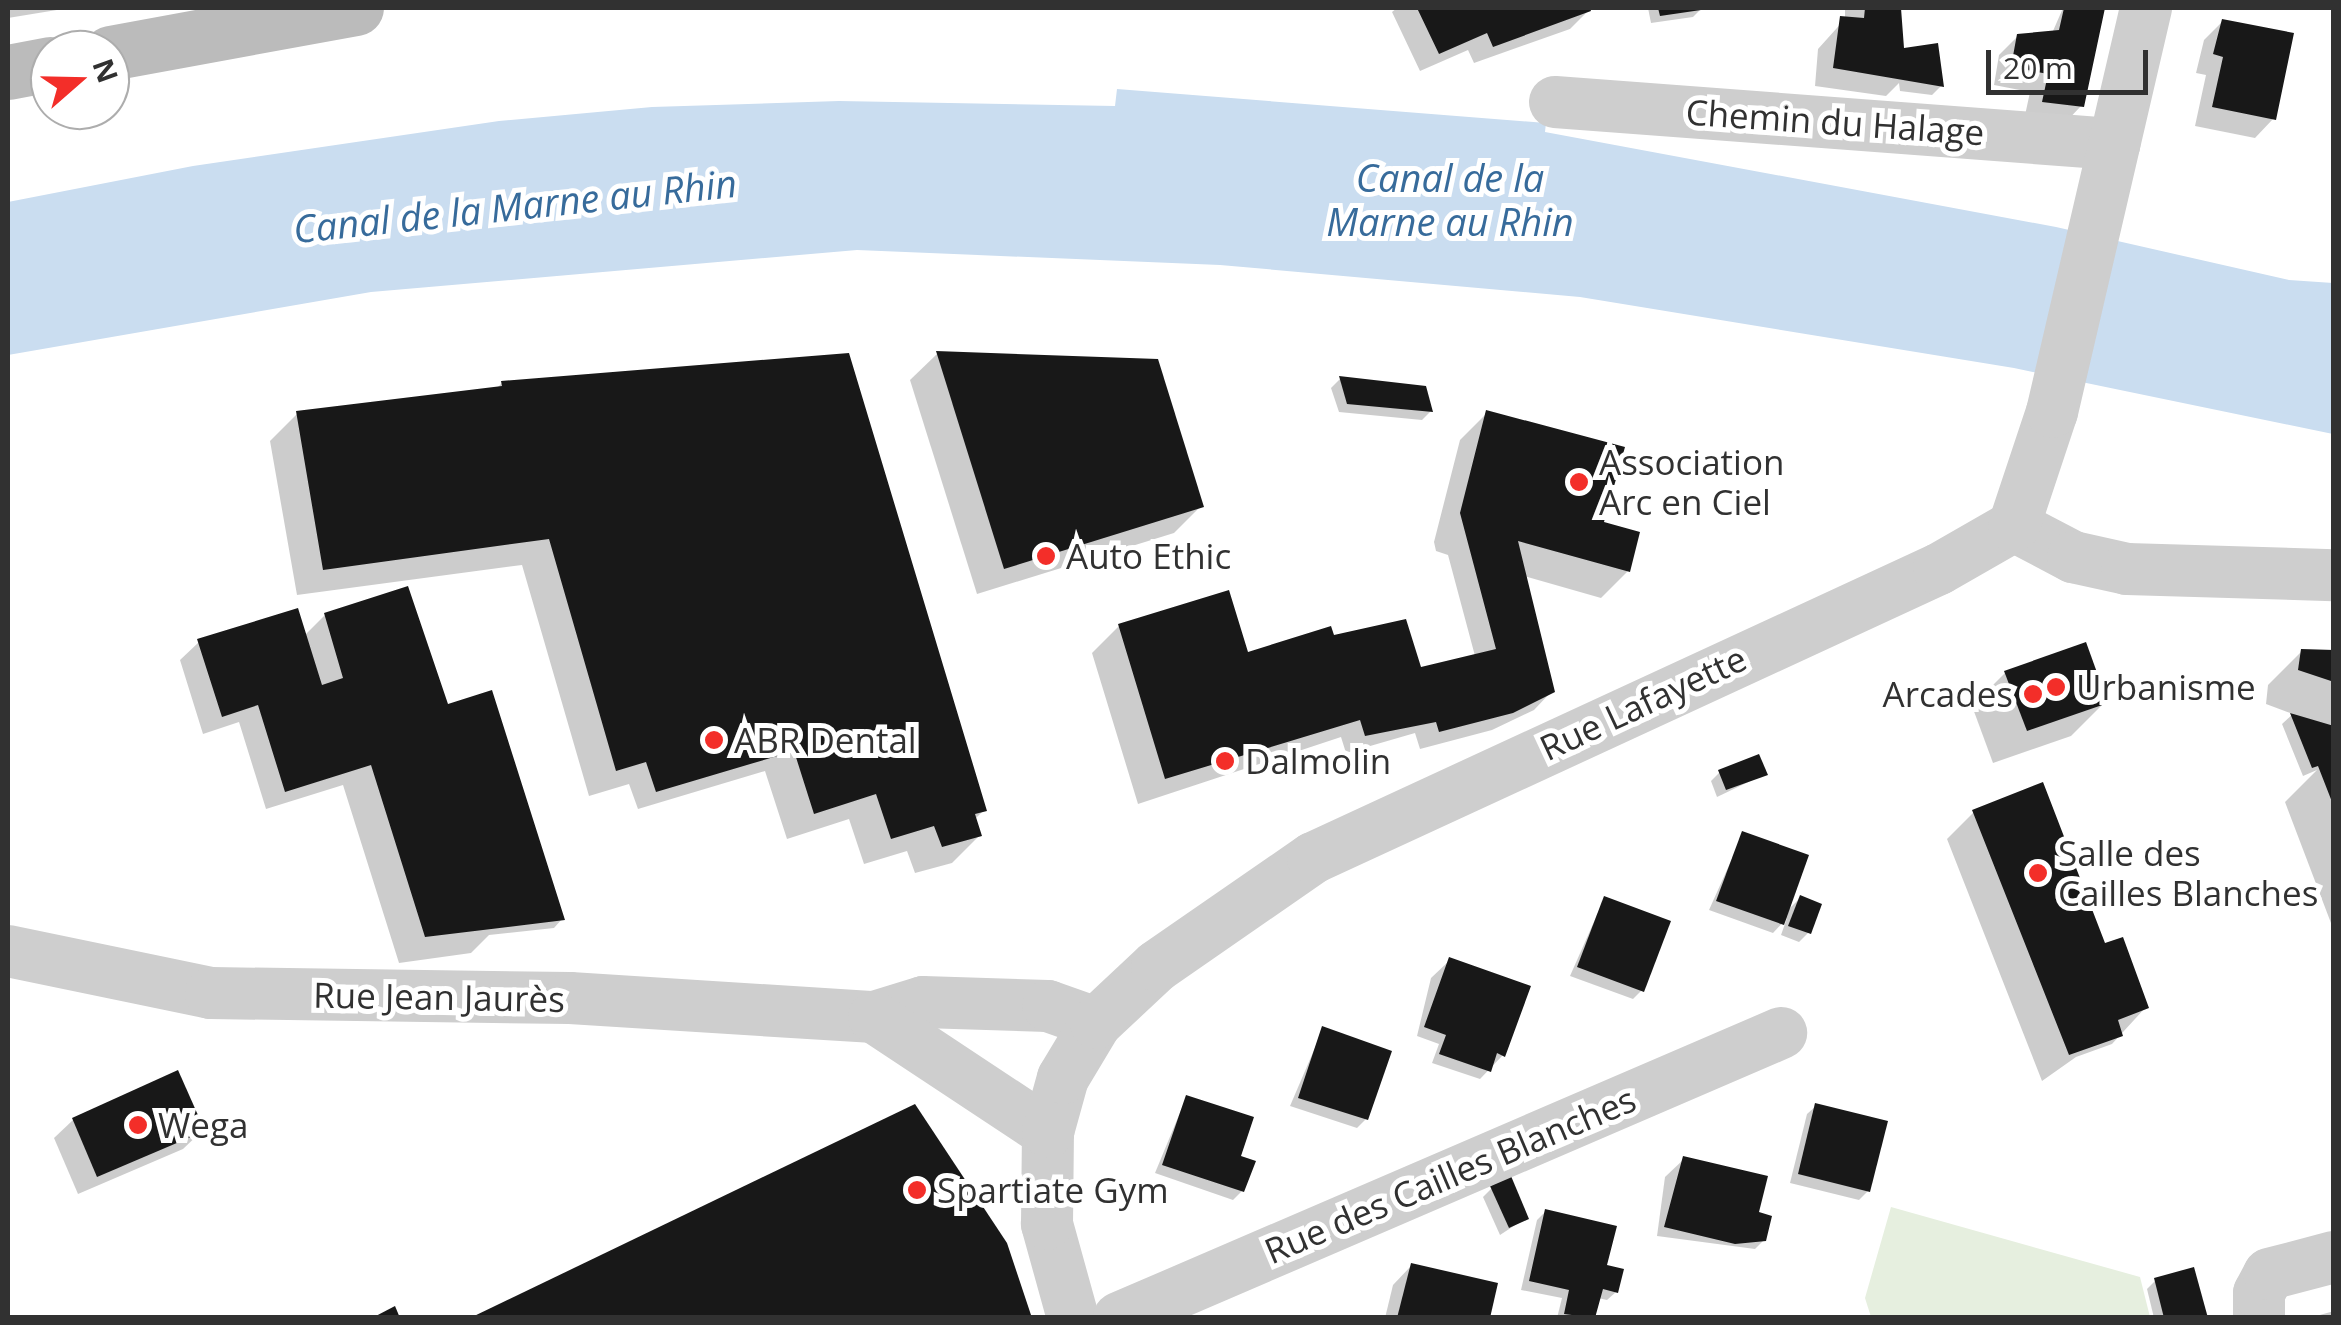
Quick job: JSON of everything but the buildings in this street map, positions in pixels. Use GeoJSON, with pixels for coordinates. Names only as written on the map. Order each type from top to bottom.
{"type":"FeatureCollection","features":[{"type":"Feature","properties":{"kind":"main road"},"geometry":{"type":"LineString","coordinates":[[130,49],[356,8]]}},
{"type":"Feature","properties":{"kind":"street"},"geometry":{"type":"LineString","coordinates":[[2146,8],[2052,412],[2014,526],[2072,557],[2126,569],[2334,576]]}},
{"type":"Feature","properties":{"kind":"street","name":"Chemin du Halage"},"geometry":{"type":"LineString","coordinates":[[1555,102],[2114,144]]}},
{"type":"Feature","properties":{"kind":"street","name":"Rue Lafayette"},"geometry":{"type":"LineString","coordinates":[[1073,1318],[1047,1224],[1048,1132],[1063,1078],[1096,1023],[1157,966],[1313,858],[1940,570],[2014,526]]}},
{"type":"Feature","properties":{"kind":"street","name":"Rue Jean Jaurès"},"geometry":{"type":"LineString","coordinates":[[8,951],[212,993],[570,998],[874,1017],[923,1002],[1048,1006],[1096,1023]]}},
{"type":"Feature","properties":{"kind":"street","name":"Rue Jean Jaurès"},"geometry":{"type":"LineString","coordinates":[[874,1017],[1048,1132]]}},
{"type":"Feature","properties":{"kind":"street","name":"Rue des Cailles Blanches"},"geometry":{"type":"LineString","coordinates":[[1119,1318],[1782,1033]]}},
{"type":"Feature","properties":{"kind":"street"},"geometry":{"type":"LineString","coordinates":[[2259,1318],[2268,1274],[2334,1257]]}},
{"type":"Feature","properties":{"kind":"green space"},"geometry":{"type":"Polygon","coordinates":[[[1891,1207],[2140,1277],[2150,1317],[1871,1317],[1865,1298],[1891,1207]]]}},
{"type":"Feature","properties":{"kind":"water","name":"Canal de la Marne au Rhin"},"geometry":{"type":"Polygon","coordinates":[[[1117,89],[1546,123],[1545,132],[2056,227],[2289,280],[2333,283],[2333,434],[2014,368],[1580,297],[1220,265],[857,250],[371,292],[8,355],[8,202],[193,166],[499,121],[652,107],[839,101],[1115,106],[1117,89]]]}},
{"type":"Feature","properties":{"kind":"place","name":"Association Arc en Ciel"},"geometry":{"type":"Point","coordinates":[1579,482]}},
{"type":"Feature","properties":{"kind":"place","name":"Auto Ethic"},"geometry":{"type":"Point","coordinates":[1046,556]}},
{"type":"Feature","properties":{"kind":"place","name":"Urbanisme"},"geometry":{"type":"Point","coordinates":[2056,687]}},
{"type":"Feature","properties":{"kind":"place","name":"Arcades"},"geometry":{"type":"Point","coordinates":[2033,694]}},
{"type":"Feature","properties":{"kind":"place","name":"ABR Dental"},"geometry":{"type":"Point","coordinates":[714,740]}},
{"type":"Feature","properties":{"kind":"place","name":"Dalmolin"},"geometry":{"type":"Point","coordinates":[1225,761]}},
{"type":"Feature","properties":{"kind":"place","name":"Salle des Cailles Blanches"},"geometry":{"type":"Point","coordinates":[2038,873]}},
{"type":"Feature","properties":{"kind":"place","name":"Wega"},"geometry":{"type":"Point","coordinates":[138,1125]}},
{"type":"Feature","properties":{"kind":"place","name":"Spartiate Gym"},"geometry":{"type":"Point","coordinates":[917,1190]}}]}
